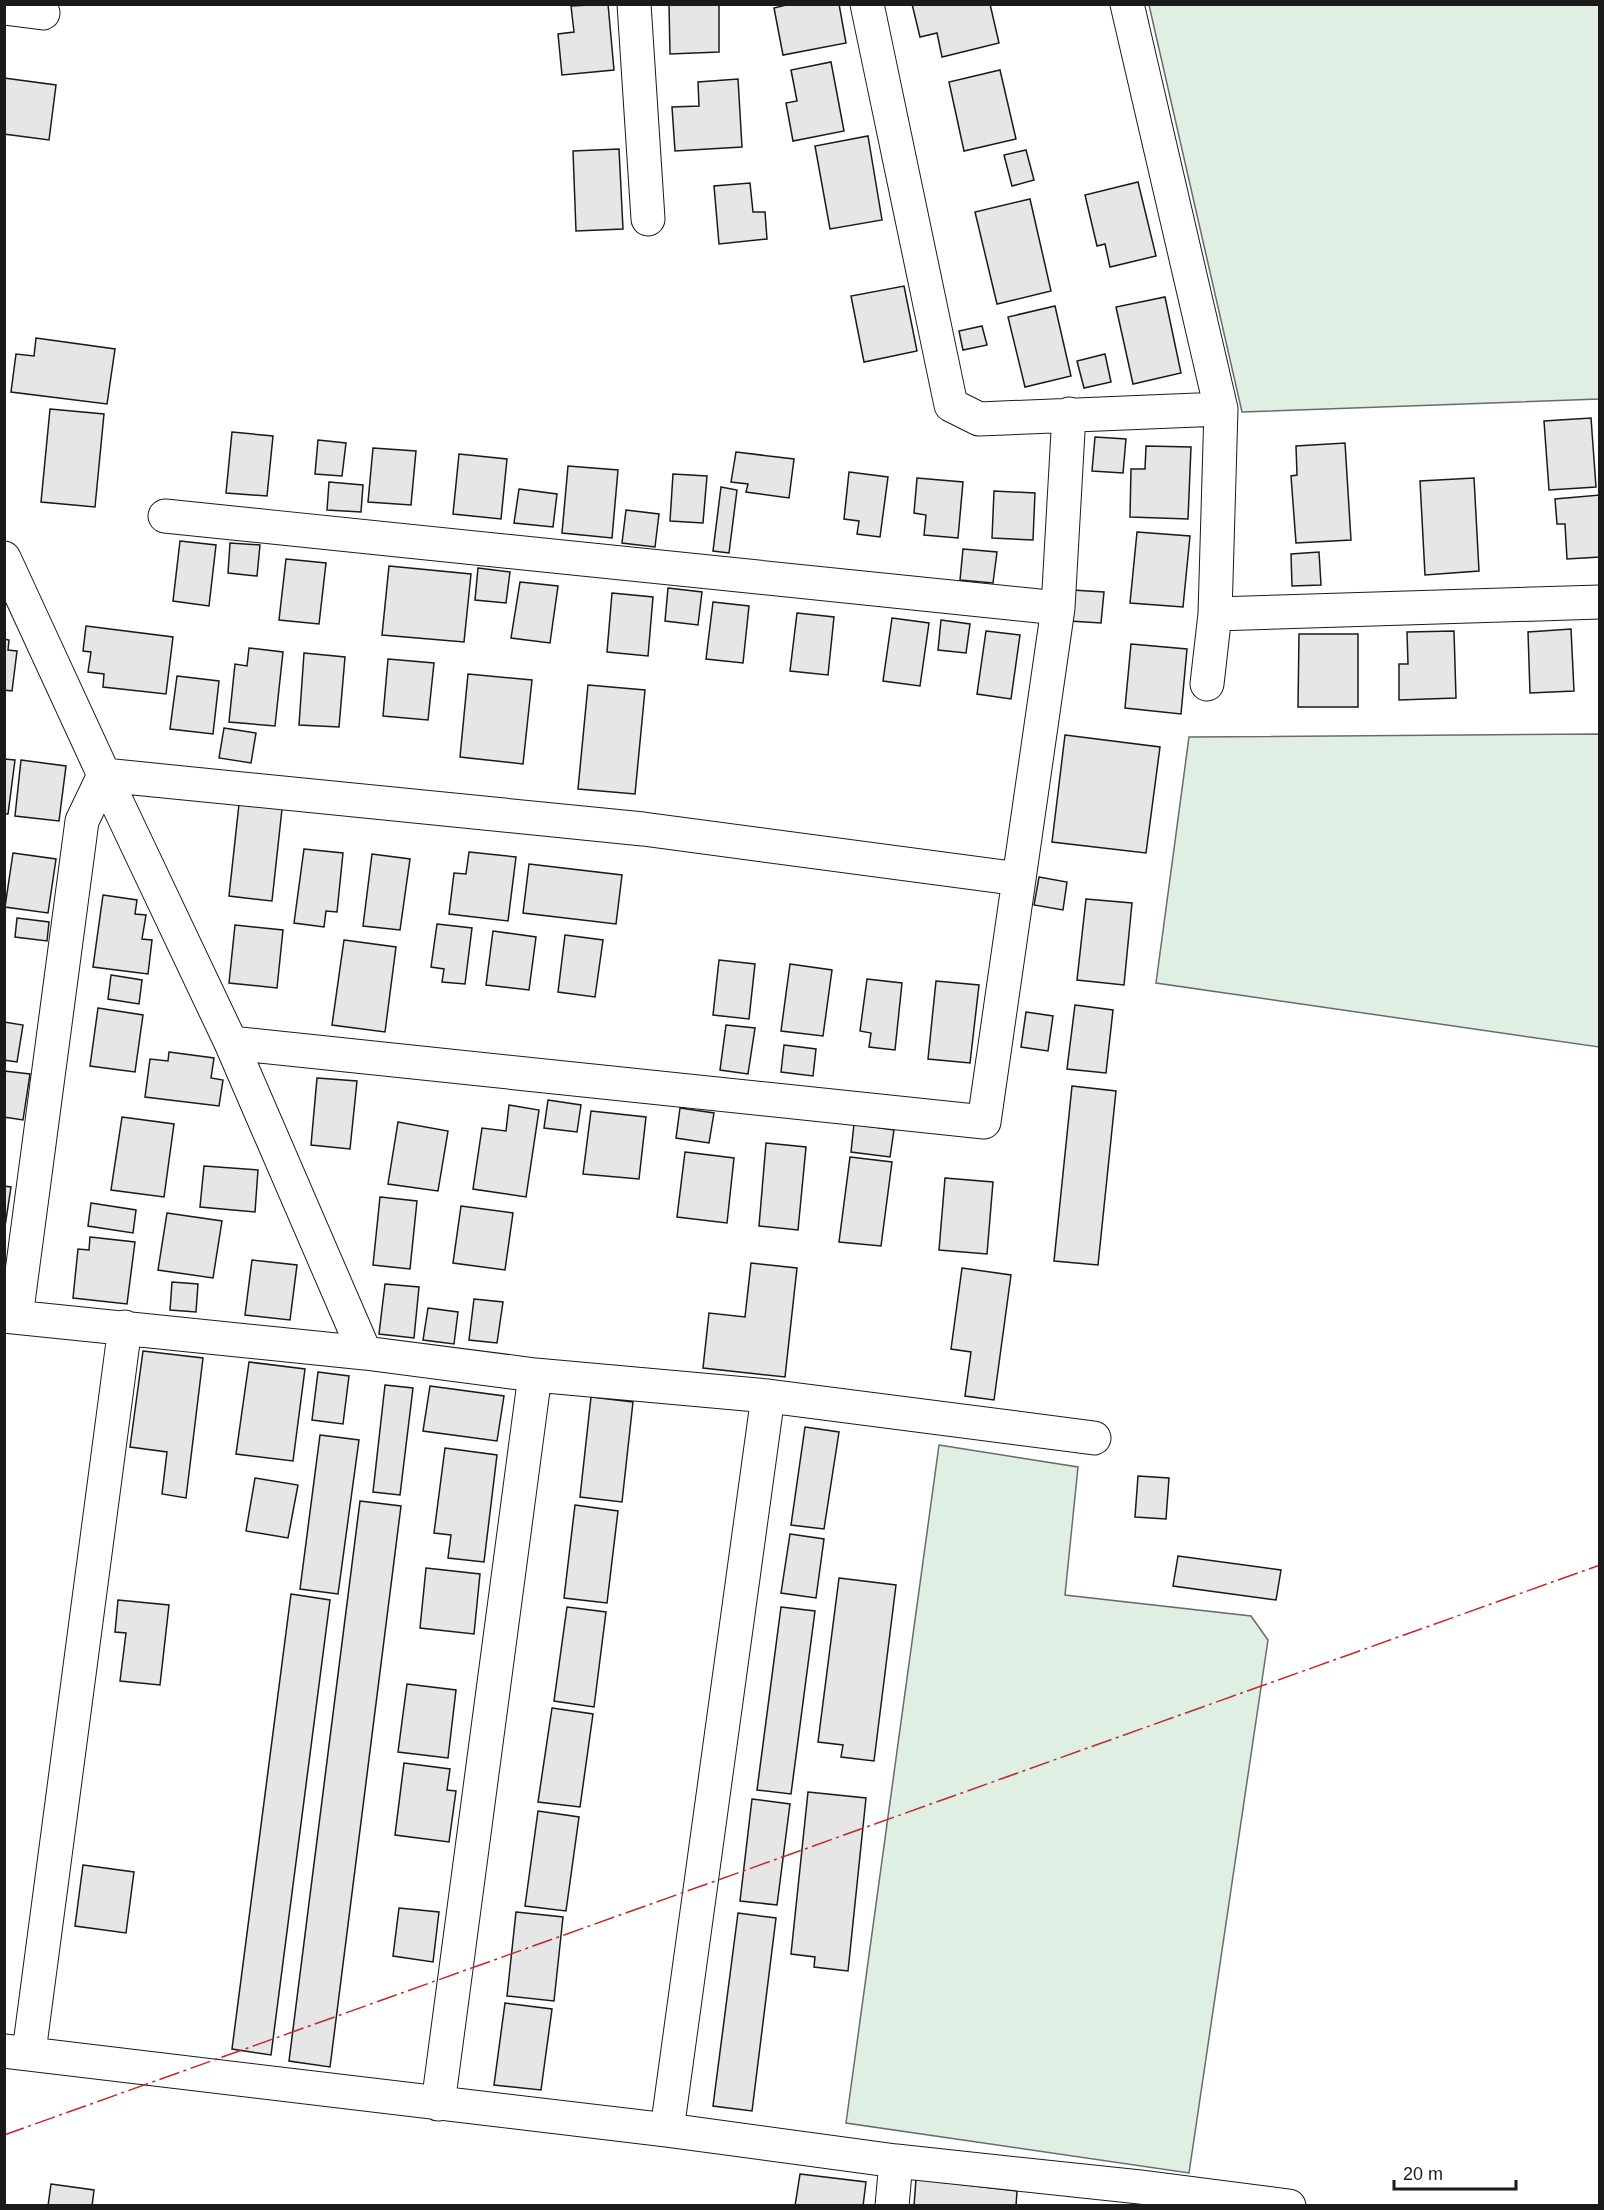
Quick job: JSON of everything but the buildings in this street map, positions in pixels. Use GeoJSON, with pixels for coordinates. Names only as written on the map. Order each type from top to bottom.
{"type":"FeatureCollection","features":[{"type":"Feature","properties":{"kind":"street"},"geometry":{"type":"LineString","coordinates":[[634,4],[648,219]]}},
{"type":"Feature","properties":{"kind":"street"},"geometry":{"type":"LineString","coordinates":[[867,4],[951,405],[979,419],[1221,409]]}},
{"type":"Feature","properties":{"kind":"street"},"geometry":{"type":"LineString","coordinates":[[1127,4],[1221,409],[1215,614],[1207,684]]}},
{"type":"Feature","properties":{"kind":"street"},"geometry":{"type":"LineString","coordinates":[[4,8],[43,14]]}},
{"type":"Feature","properties":{"kind":"street"},"geometry":{"type":"LineString","coordinates":[[231,1043],[984,1122],[1058,608],[1069,414]]}},
{"type":"Feature","properties":{"kind":"street"},"geometry":{"type":"LineString","coordinates":[[165,516],[1058,608]]}},
{"type":"Feature","properties":{"kind":"street"},"geometry":{"type":"LineString","coordinates":[[4,558],[231,1043],[365,1353]]}},
{"type":"Feature","properties":{"kind":"street"},"geometry":{"type":"LineString","coordinates":[[1215,614],[1599,602]]}},
{"type":"Feature","properties":{"kind":"street"},"geometry":{"type":"LineString","coordinates":[[104,775],[643,830],[1020,879]]}},
{"type":"Feature","properties":{"kind":"street"},"geometry":{"type":"LineString","coordinates":[[104,775],[82,821],[10,1316],[365,1353],[536,1375],[768,1396],[1094,1438]]}},
{"type":"Feature","properties":{"kind":"street"},"geometry":{"type":"LineString","coordinates":[[125,1327],[17,2052],[667,2130],[1139,2196],[1288,2205]]}},
{"type":"Feature","properties":{"kind":"street"},"geometry":{"type":"LineString","coordinates":[[438,2104],[536,1375]]}},
{"type":"Feature","properties":{"kind":"street"},"geometry":{"type":"LineString","coordinates":[[667,2130],[768,1396]]}},
{"type":"Feature","properties":{"kind":"street"},"geometry":{"type":"LineString","coordinates":[[892,2205],[896,2161]]}},
{"type":"Feature","properties":{"kind":"green space"},"geometry":{"type":"Polygon","coordinates":[[[1149,5],[1599,5],[1599,399],[1242,412],[1149,5]]]}},
{"type":"Feature","properties":{"kind":"green space"},"geometry":{"type":"Polygon","coordinates":[[[1599,734],[1599,1047],[1156,983],[1189,737],[1599,734]]]}},
{"type":"Feature","properties":{"kind":"green space"},"geometry":{"type":"Polygon","coordinates":[[[939,1445],[1078,1467],[1065,1595],[1251,1616],[1268,1640],[1189,2173],[846,2123],[939,1445]]]}},
{"type":"Feature","properties":{"kind":"power"},"geometry":{"type":"LineString","coordinates":[[4,2135],[1600,1565]]}}]}
